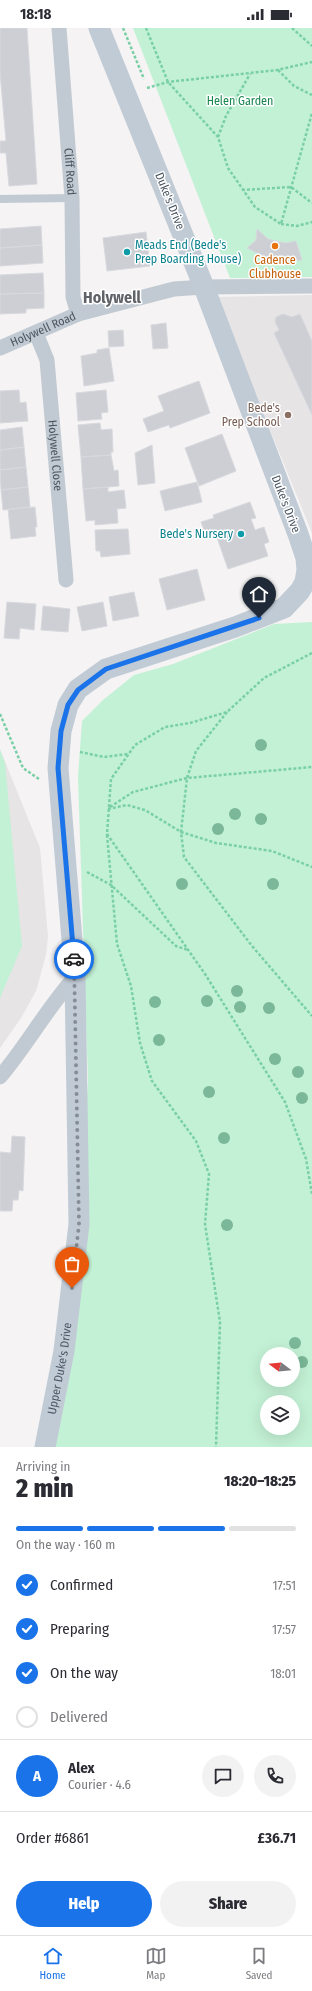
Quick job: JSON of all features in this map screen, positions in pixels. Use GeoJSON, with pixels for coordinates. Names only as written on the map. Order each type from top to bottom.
{"type":"FeatureCollection","features":[{"type":"Feature","properties":{"kind":"main road","name":"Duke's Drive"},"geometry":{"type":"LineString","coordinates":[[75,977],[58,768],[61,731],[68,705],[78,690],[106,669],[234,627],[284,608],[300,591],[305,582],[307,570],[306,558],[298,534],[204,287],[99,28]]}},
{"type":"Feature","properties":{"kind":"main road","name":"Upper Duke's Drive"},"geometry":{"type":"LineString","coordinates":[[45,1447],[64,1351],[79,1224],[75,977]]}},
{"type":"Feature","properties":{"kind":"street","name":"Cliff Road"},"geometry":{"type":"LineString","coordinates":[[60,28],[72,198],[73,297],[78,314]]}},
{"type":"Feature","properties":{"kind":"street","name":"Holywell Road"},"geometry":{"type":"LineString","coordinates":[[0,348],[78,314],[174,289],[204,287],[312,286]]}},
{"type":"Feature","properties":{"kind":"street","name":"Holywell Close"},"geometry":{"type":"LineString","coordinates":[[36,333],[47,360],[66,580]]}},
{"type":"Feature","properties":{"kind":"street"},"geometry":{"type":"LineString","coordinates":[[0,1077],[21,1052],[63,990],[75,977]]}},
{"type":"Feature","properties":{"kind":"lane"},"geometry":{"type":"LineString","coordinates":[[0,199],[72,198]]}},
{"type":"Feature","properties":{"kind":"path"},"geometry":{"type":"LineString","coordinates":[[146,28],[168,82],[218,137],[228,168],[255,207],[281,224],[297,226],[312,222]]}},
{"type":"Feature","properties":{"kind":"path"},"geometry":{"type":"LineString","coordinates":[[292,28],[312,46]]}},
{"type":"Feature","properties":{"kind":"path"},"geometry":{"type":"LineString","coordinates":[[148,88],[168,82],[250,74],[277,70],[312,62]]}},
{"type":"Feature","properties":{"kind":"path"},"geometry":{"type":"LineString","coordinates":[[277,70],[294,86],[312,95]]}},
{"type":"Feature","properties":{"kind":"path"},"geometry":{"type":"LineString","coordinates":[[218,137],[226,116],[250,74]]}},
{"type":"Feature","properties":{"kind":"path"},"geometry":{"type":"LineString","coordinates":[[281,224],[312,113]]}},
{"type":"Feature","properties":{"kind":"path"},"geometry":{"type":"LineString","coordinates":[[242,190],[291,187],[312,203]]}},
{"type":"Feature","properties":{"kind":"path"},"geometry":{"type":"LineString","coordinates":[[312,653],[264,678],[227,712],[196,751],[187,778],[181,832],[184,857],[252,946],[312,1016]]}},
{"type":"Feature","properties":{"kind":"path"},"geometry":{"type":"LineString","coordinates":[[216,1447],[220,1322],[205,1224],[209,1174],[196,1141],[152,1081],[140,1043],[131,986],[117,944],[107,834],[111,779],[135,745],[165,727],[190,723],[227,712]]}},
{"type":"Feature","properties":{"kind":"path"},"geometry":{"type":"LineString","coordinates":[[0,714],[23,768],[61,796]]}},
{"type":"Feature","properties":{"kind":"path"},"geometry":{"type":"LineString","coordinates":[[78,752],[104,757],[128,754]]}},
{"type":"Feature","properties":{"kind":"path"},"geometry":{"type":"LineString","coordinates":[[108,809],[133,792],[187,778],[312,767]]}},
{"type":"Feature","properties":{"kind":"path"},"geometry":{"type":"LineString","coordinates":[[108,809],[127,805],[145,810],[181,832],[216,843],[272,851],[312,867]]}},
{"type":"Feature","properties":{"kind":"path"},"geometry":{"type":"LineString","coordinates":[[107,834],[205,974],[285,1102],[306,1159],[312,1194]]}},
{"type":"Feature","properties":{"kind":"path"},"geometry":{"type":"LineString","coordinates":[[67,874],[86,872],[111,885],[176,946],[188,950]]}},
{"type":"Feature","properties":{"kind":"shaded area","name":"Bede's Prep School"},"geometry":{"type":"Polygon","coordinates":[[[312,295],[312,533],[216,297],[312,295]]]}},
{"type":"Feature","properties":{"kind":"shaded area"},"geometry":{"type":"Polygon","coordinates":[[[0,749],[40,848],[48,936],[46,955],[36,991],[21,1018],[0,1048],[0,749]]]}},
{"type":"Feature","properties":{"kind":"green space","name":"Helen Garden"},"geometry":{"type":"Polygon","coordinates":[[[133,28],[312,28],[312,277],[230,278],[133,28]]]}},
{"type":"Feature","properties":{"kind":"green space"},"geometry":{"type":"Polygon","coordinates":[[[312,622],[312,1447],[54,1447],[76,1299],[88,1080],[78,777],[82,721],[103,700],[134,675],[173,664],[274,624],[312,622]]]}},
{"type":"Feature","properties":{"kind":"green space"},"geometry":{"type":"Polygon","coordinates":[[[0,750],[5,763],[22,946],[0,998],[0,750]]]}},
{"type":"Feature","properties":{"kind":"building"},"geometry":{"type":"Polygon","coordinates":[[[0,28],[27,28],[37,184],[9,186],[6,153],[0,153],[0,141],[6,141],[0,73],[0,28]]]}},
{"type":"Feature","properties":{"kind":"building"},"geometry":{"type":"Polygon","coordinates":[[[41,226],[42,245],[0,248],[0,229],[41,226]]]}},
{"type":"Feature","properties":{"kind":"building"},"geometry":{"type":"Polygon","coordinates":[[[257,229],[268,239],[285,243],[296,241],[302,260],[287,262],[269,259],[247,248],[256,240],[257,229]]]}},
{"type":"Feature","properties":{"kind":"building","name":"Meads End (Bede's Prep Boarding House)"},"geometry":{"type":"Polygon","coordinates":[[[146,232],[150,266],[107,271],[103,238],[146,232]]]}},
{"type":"Feature","properties":{"kind":"building"},"geometry":{"type":"Polygon","coordinates":[[[42,245],[43,263],[0,266],[0,248],[42,245]]]}},
{"type":"Feature","properties":{"kind":"building"},"geometry":{"type":"Polygon","coordinates":[[[43,273],[44,293],[0,294],[0,275],[43,273]]]}},
{"type":"Feature","properties":{"kind":"building"},"geometry":{"type":"Polygon","coordinates":[[[44,293],[44,308],[26,309],[26,313],[0,314],[0,294],[44,293]]]}},
{"type":"Feature","properties":{"kind":"building"},"geometry":{"type":"Polygon","coordinates":[[[283,314],[292,317],[300,314],[312,341],[312,415],[274,333],[279,330],[275,322],[276,317],[283,314]]]}},
{"type":"Feature","properties":{"kind":"building"},"geometry":{"type":"Polygon","coordinates":[[[166,323],[168,348],[153,349],[151,325],[166,323]]]}},
{"type":"Feature","properties":{"kind":"building"},"geometry":{"type":"Polygon","coordinates":[[[123,330],[124,346],[109,347],[108,331],[123,330]]]}},
{"type":"Feature","properties":{"kind":"building"},"geometry":{"type":"Polygon","coordinates":[[[109,348],[114,381],[84,386],[81,356],[97,353],[97,350],[109,348]]]}},
{"type":"Feature","properties":{"kind":"building"},"geometry":{"type":"Polygon","coordinates":[[[199,381],[210,413],[170,428],[169,425],[148,432],[143,419],[164,411],[158,396],[199,381]]]}},
{"type":"Feature","properties":{"kind":"building"},"geometry":{"type":"Polygon","coordinates":[[[19,390],[20,403],[26,402],[28,421],[0,423],[0,391],[19,390]]]}},
{"type":"Feature","properties":{"kind":"building"},"geometry":{"type":"Polygon","coordinates":[[[106,390],[108,412],[101,413],[102,419],[78,421],[76,393],[106,390]]]}},
{"type":"Feature","properties":{"kind":"building"},"geometry":{"type":"Polygon","coordinates":[[[100,423],[101,430],[112,429],[113,452],[111,452],[111,455],[81,457],[78,425],[100,423]]]}},
{"type":"Feature","properties":{"kind":"building"},"geometry":{"type":"Polygon","coordinates":[[[22,427],[24,447],[0,450],[0,430],[22,427]]]}},
{"type":"Feature","properties":{"kind":"building"},"geometry":{"type":"Polygon","coordinates":[[[222,434],[236,471],[199,486],[185,448],[222,434]]]}},
{"type":"Feature","properties":{"kind":"building"},"geometry":{"type":"Polygon","coordinates":[[[152,445],[155,483],[138,485],[135,453],[152,445]]]}},
{"type":"Feature","properties":{"kind":"building"},"geometry":{"type":"Polygon","coordinates":[[[24,447],[26,467],[0,470],[0,450],[24,447]]]}},
{"type":"Feature","properties":{"kind":"building"},"geometry":{"type":"Polygon","coordinates":[[[111,455],[114,471],[118,470],[119,486],[83,489],[81,457],[111,455]]]}},
{"type":"Feature","properties":{"kind":"building"},"geometry":{"type":"Polygon","coordinates":[[[26,467],[28,487],[1,490],[0,470],[26,467]]]}},
{"type":"Feature","properties":{"kind":"building"},"geometry":{"type":"Polygon","coordinates":[[[197,482],[202,502],[165,511],[160,491],[197,482]]]}},
{"type":"Feature","properties":{"kind":"building"},"geometry":{"type":"Polygon","coordinates":[[[28,487],[30,507],[3,510],[1,490],[28,487]]]}},
{"type":"Feature","properties":{"kind":"building"},"geometry":{"type":"Polygon","coordinates":[[[108,487],[108,492],[124,490],[126,508],[117,509],[118,523],[95,525],[95,520],[86,521],[83,489],[108,487]]]}},
{"type":"Feature","properties":{"kind":"building","name":"Bede's Nursery"},"geometry":{"type":"Polygon","coordinates":[[[250,502],[256,518],[251,519],[255,530],[264,527],[269,542],[264,544],[268,556],[228,569],[215,532],[206,535],[201,522],[214,518],[213,515],[250,502]]]}},
{"type":"Feature","properties":{"kind":"building"},"geometry":{"type":"Polygon","coordinates":[[[35,507],[37,527],[35,527],[36,536],[11,539],[8,509],[35,507]]]}},
{"type":"Feature","properties":{"kind":"building"},"geometry":{"type":"Polygon","coordinates":[[[128,529],[130,554],[101,557],[100,551],[96,551],[95,530],[128,529]]]}},
{"type":"Feature","properties":{"kind":"building"},"geometry":{"type":"Polygon","coordinates":[[[197,569],[205,600],[167,610],[159,579],[197,569]]]}},
{"type":"Feature","properties":{"kind":"building"},"geometry":{"type":"Polygon","coordinates":[[[134,592],[139,616],[113,621],[109,597],[134,592]]]}},
{"type":"Feature","properties":{"kind":"building"},"geometry":{"type":"Polygon","coordinates":[[[7,602],[36,604],[34,630],[20,628],[19,639],[4,638],[7,602]]]}},
{"type":"Feature","properties":{"kind":"building"},"geometry":{"type":"Polygon","coordinates":[[[103,602],[107,626],[82,631],[77,607],[103,602]]]}},
{"type":"Feature","properties":{"kind":"building"},"geometry":{"type":"Polygon","coordinates":[[[43,606],[70,609],[68,632],[41,630],[43,606]]]}},
{"type":"Feature","properties":{"kind":"building"},"geometry":{"type":"Polygon","coordinates":[[[12,1136],[25,1137],[23,1191],[19,1190],[18,1200],[13,1200],[12,1211],[0,1211],[0,1152],[11,1153],[12,1136]]]}},
{"type":"Feature","properties":{"kind":"way so far"},"geometry":{"type":"LineString","coordinates":[[72,1288],[79,1224],[74,959]]}},
{"type":"Feature","properties":{"kind":"place","name":"Cadence Clubhouse"},"geometry":{"type":"Point","coordinates":[275,246]}},
{"type":"Feature","properties":{"kind":"place","name":"Meads End (Bede's Prep Boarding House)"},"geometry":{"type":"Point","coordinates":[127,252]}},
{"type":"Feature","properties":{"kind":"place","name":"Bede's Prep School"},"geometry":{"type":"Point","coordinates":[288,415]}},
{"type":"Feature","properties":{"kind":"place","name":"Bede's Nursery"},"geometry":{"type":"Point","coordinates":[241,534]}},
{"type":"Feature","properties":{"kind":"district","name":"Holywell"},"geometry":{"type":"Point","coordinates":[112,297]}},
{"type":"Feature","properties":{"kind":"route"},"geometry":{"type":"LineString","coordinates":[[74,959],[58,768],[61,731],[68,705],[78,690],[90,679],[106,669],[259,618]]}}]}
